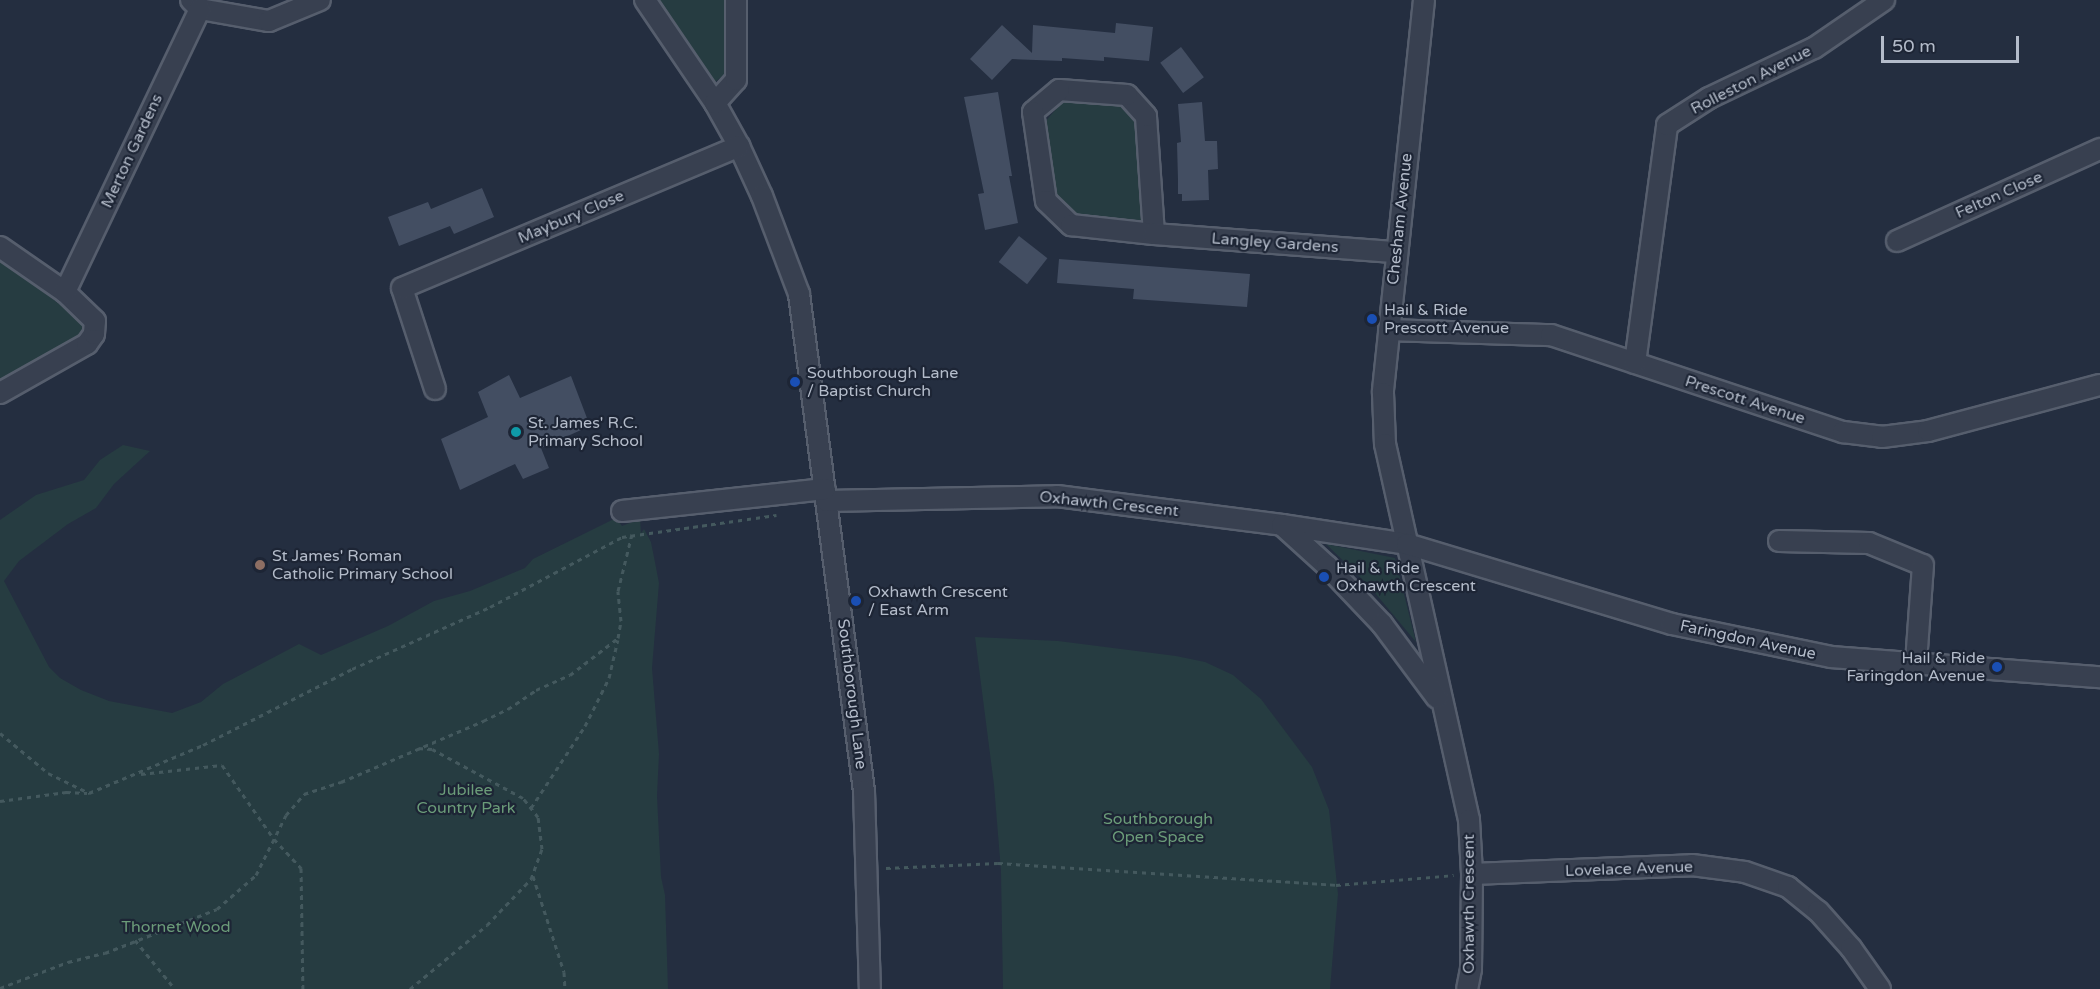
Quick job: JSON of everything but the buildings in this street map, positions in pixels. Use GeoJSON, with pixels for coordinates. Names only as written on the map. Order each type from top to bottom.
{"type":"FeatureCollection","features":[{"type":"Feature","properties":{"kind":"street"},"geometry":{"type":"LineString","coordinates":[[195,5],[269,21],[320,0]]}},
{"type":"Feature","properties":{"kind":"street","name":"Southborough Lane"},"geometry":{"type":"LineString","coordinates":[[645,0],[715,103],[739,146],[762,196],[799,294],[864,791],[870,989]]}},
{"type":"Feature","properties":{"kind":"street"},"geometry":{"type":"LineString","coordinates":[[715,103],[736,80],[736,0]]}},
{"type":"Feature","properties":{"kind":"street","name":"Chesham Avenue"},"geometry":{"type":"LineString","coordinates":[[1407,544],[1385,444],[1383,393],[1424,0]]}},
{"type":"Feature","properties":{"kind":"street","name":"Rolleston Avenue"},"geometry":{"type":"LineString","coordinates":[[1635,363],[1668,125],[1709,98],[1814,48],[1884,0]]}},
{"type":"Feature","properties":{"kind":"street","name":"Merton Gardens"},"geometry":{"type":"LineString","coordinates":[[65,292],[195,5]]}},
{"type":"Feature","properties":{"kind":"street","name":"Langley Gardens"},"geometry":{"type":"LineString","coordinates":[[1154,234],[1146,116],[1127,95],[1059,90],[1033,112],[1046,201],[1071,225],[1154,234],[1396,252]]}},
{"type":"Feature","properties":{"kind":"street","name":"Maybury Close"},"geometry":{"type":"LineString","coordinates":[[435,389],[402,288],[739,146]]}},
{"type":"Feature","properties":{"kind":"street","name":"Felton Close"},"geometry":{"type":"LineString","coordinates":[[1897,241],[2100,149]]}},
{"type":"Feature","properties":{"kind":"street"},"geometry":{"type":"LineString","coordinates":[[0,247],[65,292],[95,321],[94,334],[87,344],[0,393]]}},
{"type":"Feature","properties":{"kind":"street","name":"Prescott Avenue"},"geometry":{"type":"LineString","coordinates":[[1389,330],[1551,335],[1843,432],[1882,437],[1928,431],[2100,385]]}},
{"type":"Feature","properties":{"kind":"street","name":"Oxhawth Crescent"},"geometry":{"type":"LineString","coordinates":[[622,511],[826,495],[1057,495],[1407,544],[1447,713],[1469,820],[1472,874],[1471,969],[1467,989]]}},
{"type":"Feature","properties":{"kind":"street","name":"Oxhawth Crescent"},"geometry":{"type":"LineString","coordinates":[[1282,525],[1327,566],[1382,624],[1426,680],[1447,713]]}},
{"type":"Feature","properties":{"kind":"street"},"geometry":{"type":"LineString","coordinates":[[1779,540],[1869,543],[1923,564],[1916,663]]}},
{"type":"Feature","properties":{"kind":"street","name":"Faringdon Avenue"},"geometry":{"type":"LineString","coordinates":[[1407,544],[1672,624],[1832,657],[2100,677]]}},
{"type":"Feature","properties":{"kind":"street","name":"Lovelace Avenue"},"geometry":{"type":"LineString","coordinates":[[1472,874],[1692,865],[1745,872],[1788,886],[1818,911],[1851,948],[1880,989]]}},
{"type":"Feature","properties":{"kind":"path"},"geometry":{"type":"LineString","coordinates":[[0,801],[66,792],[89,793],[137,774],[204,745],[352,669],[490,607],[540,579],[632,534],[690,528],[778,514]]}},
{"type":"Feature","properties":{"kind":"path"},"geometry":{"type":"LineString","coordinates":[[531,808],[585,726],[609,678],[621,621],[618,591],[632,534]]}},
{"type":"Feature","properties":{"kind":"path"},"geometry":{"type":"LineString","coordinates":[[0,988],[217,909],[256,875],[286,814],[304,794],[341,782],[508,709],[536,690],[570,675],[618,638]]}},
{"type":"Feature","properties":{"kind":"path"},"geometry":{"type":"LineString","coordinates":[[0,733],[48,773],[89,793]]}},
{"type":"Feature","properties":{"kind":"path"},"geometry":{"type":"LineString","coordinates":[[410,989],[487,926],[533,876],[542,849],[538,817],[507,788],[455,764],[432,749],[416,748]]}},
{"type":"Feature","properties":{"kind":"path"},"geometry":{"type":"LineString","coordinates":[[137,774],[222,765],[274,839],[301,868],[303,989]]}},
{"type":"Feature","properties":{"kind":"path"},"geometry":{"type":"LineString","coordinates":[[866,869],[998,863],[1336,885],[1472,874]]}},
{"type":"Feature","properties":{"kind":"path"},"geometry":{"type":"LineString","coordinates":[[533,876],[564,972],[565,989]]}},
{"type":"Feature","properties":{"kind":"path"},"geometry":{"type":"LineString","coordinates":[[135,940],[175,989]]}},
{"type":"Feature","properties":{"kind":"green space"},"geometry":{"type":"Polygon","coordinates":[[[656,0],[728,0],[727,72],[714,83],[656,0]]]}},
{"type":"Feature","properties":{"kind":"green space"},"geometry":{"type":"Polygon","coordinates":[[[1064,100],[1126,104],[1140,124],[1144,222],[1076,215],[1055,195],[1043,124],[1064,100]]]}},
{"type":"Feature","properties":{"kind":"green space"},"geometry":{"type":"Polygon","coordinates":[[[0,259],[86,324],[84,338],[7,381],[0,381],[0,259]]]}},
{"type":"Feature","properties":{"kind":"green space","name":"Jubilee Country Park"},"geometry":{"type":"Polygon","coordinates":[[[123,445],[150,451],[114,484],[96,508],[68,524],[19,561],[4,581],[49,667],[60,678],[81,690],[109,701],[172,713],[201,702],[223,684],[299,644],[321,655],[388,626],[434,601],[470,591],[525,568],[533,559],[616,518],[622,526],[640,519],[641,533],[644,529],[651,542],[659,583],[652,668],[659,754],[657,796],[661,877],[665,895],[668,989],[0,989],[0,520],[36,495],[84,480],[100,460],[123,445]]]}},
{"type":"Feature","properties":{"kind":"green space"},"geometry":{"type":"Polygon","coordinates":[[[1326,544],[1395,558],[1416,642],[1370,587],[1326,544]]]}},
{"type":"Feature","properties":{"kind":"green space","name":"Southborough Open Space"},"geometry":{"type":"Polygon","coordinates":[[[975,637],[1058,641],[1176,656],[1205,662],[1233,675],[1261,699],[1312,767],[1329,810],[1338,894],[1330,989],[1003,989],[1001,871],[994,785],[975,637]]]}},
{"type":"Feature","properties":{"kind":"place","name":"Hail & Ride Prescott Avenue"},"geometry":{"type":"Point","coordinates":[1372,319]}},
{"type":"Feature","properties":{"kind":"place","name":"Southborough Lane / Baptist Church"},"geometry":{"type":"Point","coordinates":[795,382]}},
{"type":"Feature","properties":{"kind":"place","name":"St. James' R.C. Primary School"},"geometry":{"type":"Point","coordinates":[516,432]}},
{"type":"Feature","properties":{"kind":"place","name":"St James' Roman Catholic Primary School"},"geometry":{"type":"Point","coordinates":[260,565]}},
{"type":"Feature","properties":{"kind":"place","name":"Hail & Ride Oxhawth Crescent"},"geometry":{"type":"Point","coordinates":[1324,577]}},
{"type":"Feature","properties":{"kind":"place","name":"Oxhawth Crescent / East Arm"},"geometry":{"type":"Point","coordinates":[856,601]}},
{"type":"Feature","properties":{"kind":"place","name":"Hail & Ride Faringdon Avenue"},"geometry":{"type":"Point","coordinates":[1997,667]}},
{"type":"Feature","properties":{"kind":"park label","name":"Thornet Wood"},"geometry":{"type":"Point","coordinates":[176,927]}}]}
